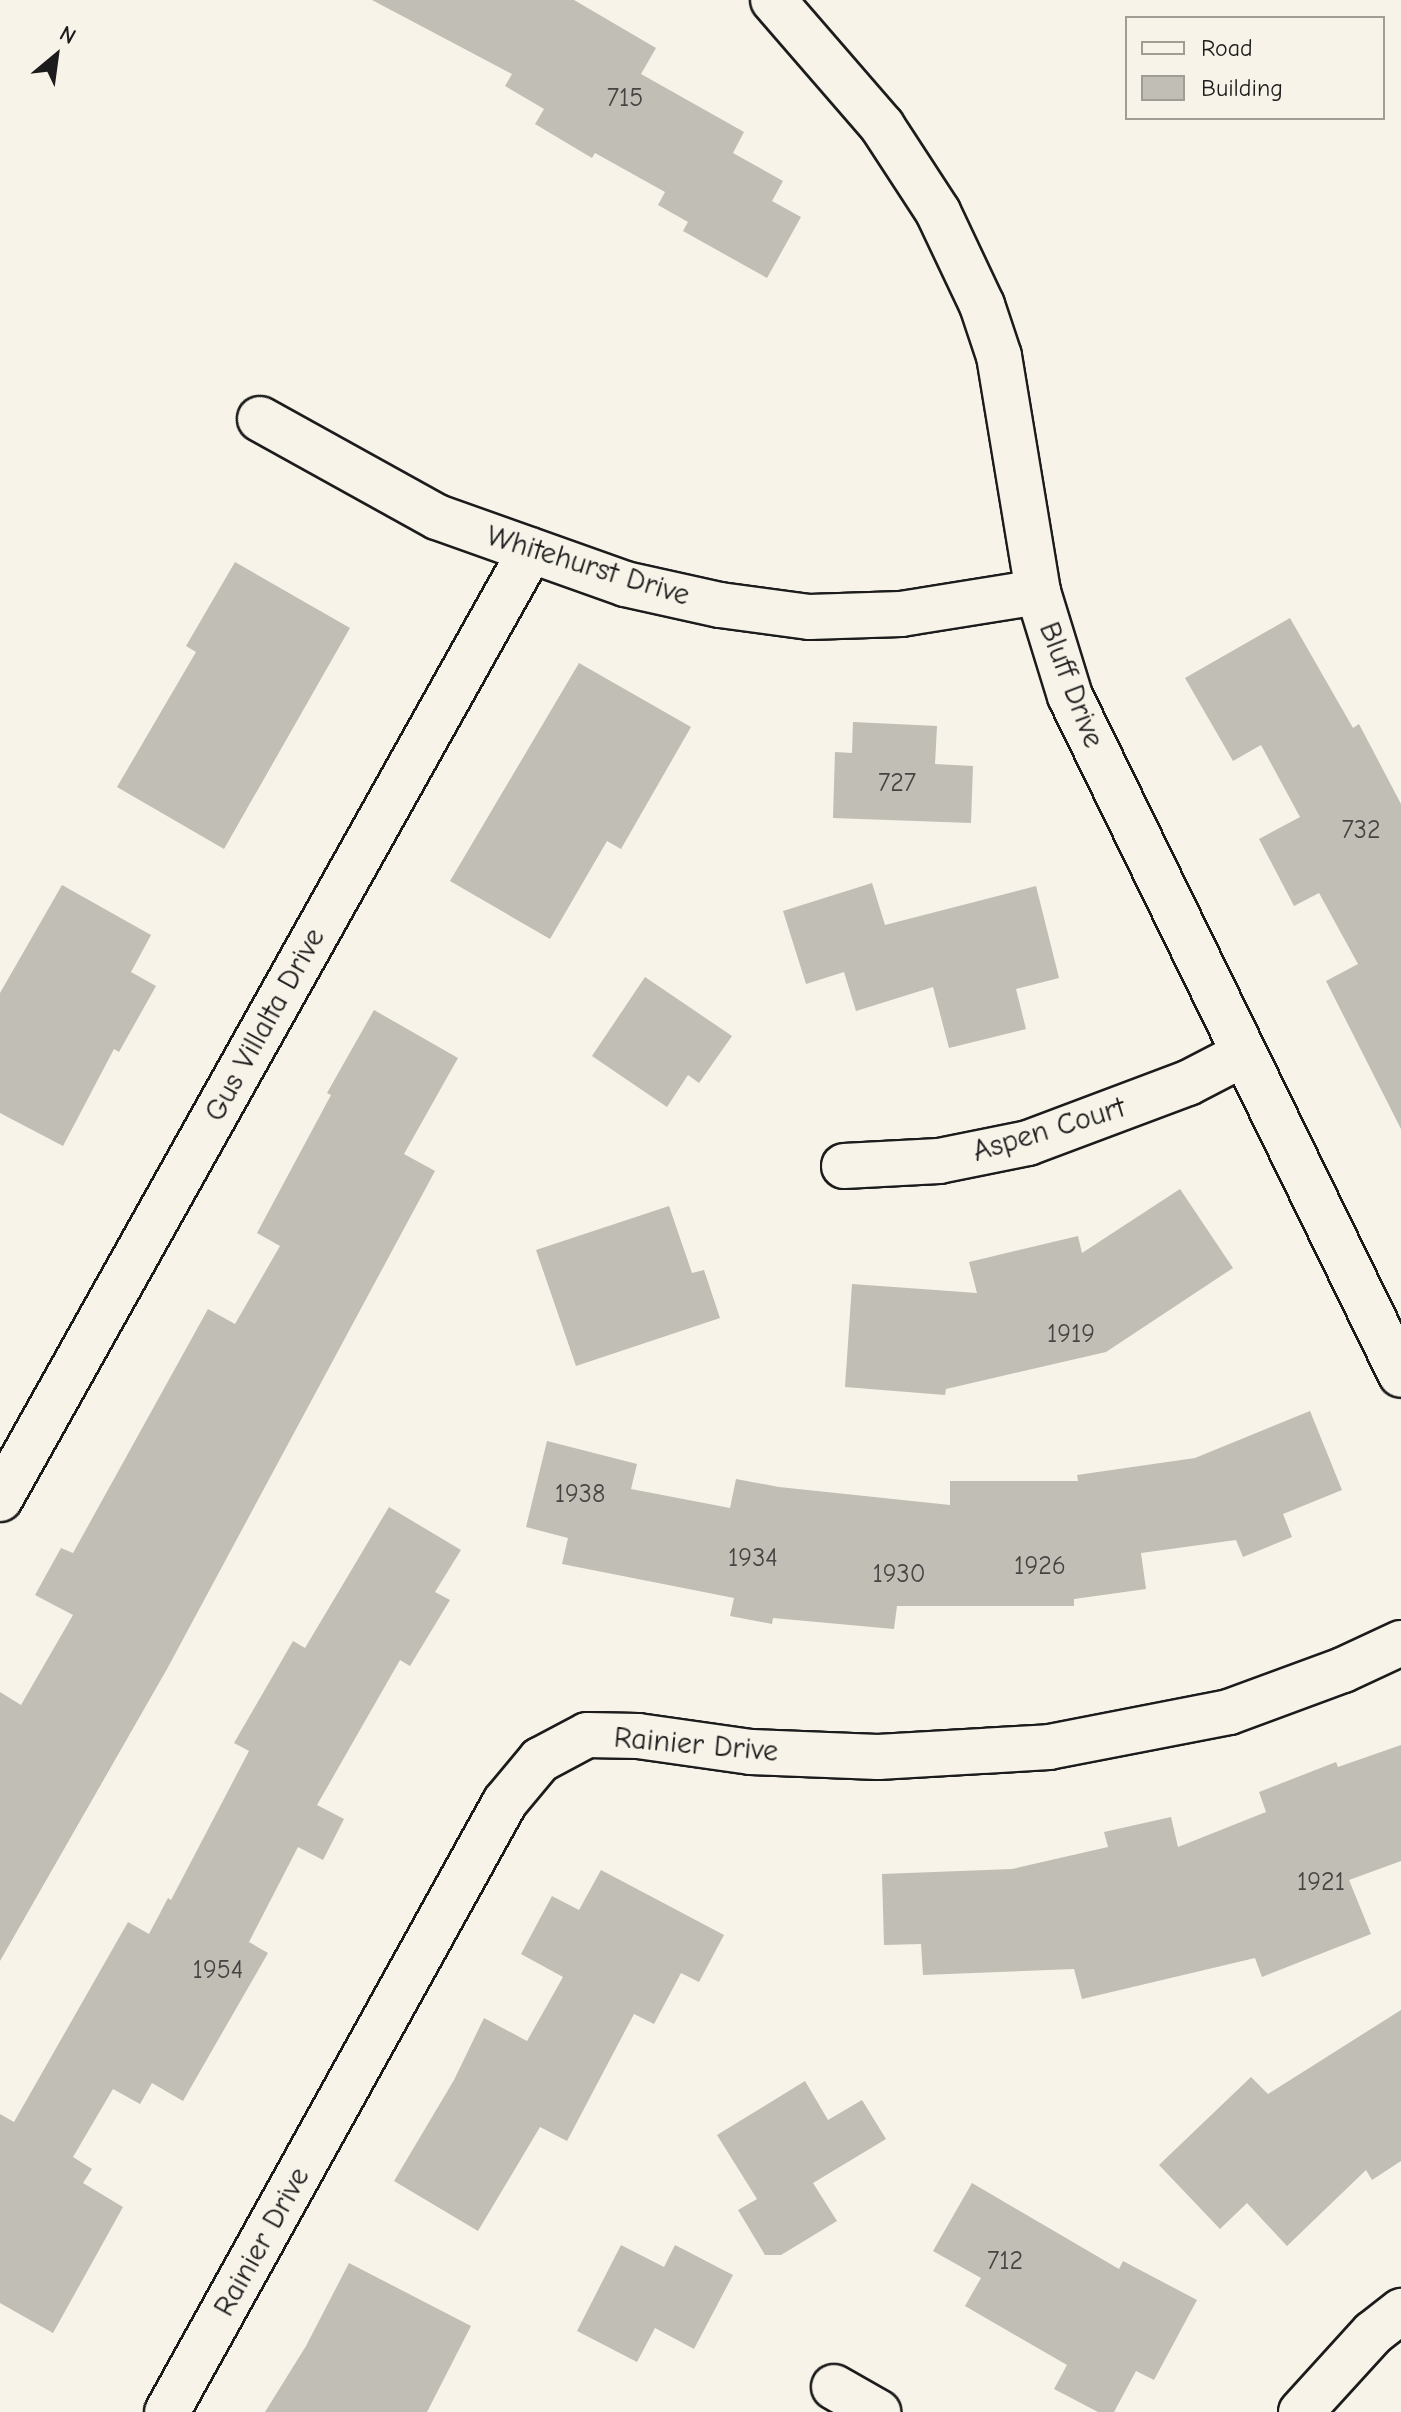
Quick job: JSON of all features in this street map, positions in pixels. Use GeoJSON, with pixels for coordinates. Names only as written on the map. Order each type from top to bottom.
{"type":"FeatureCollection","features":[{"type":"Feature","properties":{"kind":"street","name":"Bluff Drive"},"geometry":{"type":"LineString","coordinates":[[773,0],[882,126],[938,212],[982,305],[999,356],[1038,592],[1070,696],[1401,1375]]}},
{"type":"Feature","properties":{"kind":"street","name":"Whitehurst Drive"},"geometry":{"type":"LineString","coordinates":[[260,419],[437,517],[625,584],[720,605],[809,617],[901,614],[1038,592]]}},
{"type":"Feature","properties":{"kind":"street","name":"Gus Villalta Drive"},"geometry":{"type":"LineString","coordinates":[[0,1499],[531,550]]}},
{"type":"Feature","properties":{"kind":"street","name":"Aspen Court"},"geometry":{"type":"LineString","coordinates":[[844,1166],[939,1161],[1028,1143],[1188,1083],[1244,1054]]}},
{"type":"Feature","properties":{"kind":"street","name":"Rainier Drive"},"geometry":{"type":"LineString","coordinates":[[167,2412],[505,1802],[540,1760],[587,1735],[638,1736],[751,1752],[878,1757],[1049,1747],[1229,1712],[1343,1670],[1401,1643]]}},
{"type":"Feature","properties":{"kind":"street"},"geometry":{"type":"LineString","coordinates":[[1301,2412],[1373,2333],[1401,2311]]}},
{"type":"Feature","properties":{"kind":"street"},"geometry":{"type":"LineString","coordinates":[[834,2387],[878,2412]]}},
{"type":"Feature","properties":{"kind":"building"},"geometry":{"type":"Polygon","coordinates":[[[372,0],[574,0],[656,48],[641,74],[744,132],[733,153],[783,181],[772,201],[801,217],[767,278],[683,231],[688,222],[658,205],[665,192],[595,153],[592,158],[535,124],[544,109],[505,86],[512,74],[372,0]]]}},
{"type":"Feature","properties":{"kind":"building"},"geometry":{"type":"Polygon","coordinates":[[[235,562],[350,628],[224,849],[117,787],[196,652],[186,646],[235,562]]]}},
{"type":"Feature","properties":{"kind":"building"},"geometry":{"type":"Polygon","coordinates":[[[1290,618],[1353,728],[1359,724],[1401,804],[1401,1129],[1326,981],[1358,964],[1319,893],[1294,906],[1259,839],[1300,817],[1261,745],[1233,761],[1185,678],[1290,618]]]}},
{"type":"Feature","properties":{"kind":"building"},"geometry":{"type":"Polygon","coordinates":[[[579,663],[691,727],[621,849],[607,841],[550,939],[450,881],[579,663]]]}},
{"type":"Feature","properties":{"kind":"building"},"geometry":{"type":"Polygon","coordinates":[[[853,722],[937,726],[935,764],[973,766],[971,823],[833,818],[835,752],[852,753],[853,722]]]}},
{"type":"Feature","properties":{"kind":"building"},"geometry":{"type":"Polygon","coordinates":[[[872,883],[885,925],[1036,886],[1059,978],[1016,989],[1026,1029],[949,1048],[933,987],[856,1011],[844,972],[806,984],[783,911],[872,883]]]}},
{"type":"Feature","properties":{"kind":"building"},"geometry":{"type":"Polygon","coordinates":[[[62,885],[151,935],[131,972],[156,986],[119,1052],[114,1049],[63,1146],[0,1113],[0,993],[62,885]]]}},
{"type":"Feature","properties":{"kind":"building"},"geometry":{"type":"Polygon","coordinates":[[[645,977],[732,1036],[699,1083],[688,1075],[667,1107],[592,1056],[645,977]]]}},
{"type":"Feature","properties":{"kind":"building"},"geometry":{"type":"Polygon","coordinates":[[[374,1010],[458,1058],[404,1154],[435,1171],[167,1669],[0,1961],[0,1692],[21,1705],[73,1615],[35,1595],[61,1548],[73,1553],[208,1309],[235,1324],[280,1246],[257,1233],[331,1095],[327,1093],[374,1010]]]}},
{"type":"Feature","properties":{"kind":"building"},"geometry":{"type":"Polygon","coordinates":[[[1180,1189],[1233,1268],[1106,1352],[946,1389],[945,1395],[845,1387],[852,1284],[977,1293],[969,1262],[1078,1236],[1082,1253],[1180,1189]]]}},
{"type":"Feature","properties":{"kind":"building"},"geometry":{"type":"Polygon","coordinates":[[[669,1206],[692,1273],[704,1270],[720,1318],[576,1366],[536,1250],[669,1206]]]}},
{"type":"Feature","properties":{"kind":"building"},"geometry":{"type":"Polygon","coordinates":[[[1310,1411],[1342,1490],[1283,1514],[1292,1537],[1243,1557],[1236,1540],[1141,1553],[1146,1589],[1074,1599],[1074,1606],[897,1606],[894,1629],[773,1618],[772,1624],[730,1616],[734,1598],[562,1564],[568,1538],[526,1527],[547,1441],[637,1464],[631,1489],[730,1508],[736,1479],[779,1487],[950,1505],[950,1481],[1078,1481],[1077,1475],[1195,1458],[1310,1411]]]}},
{"type":"Feature","properties":{"kind":"building"},"geometry":{"type":"Polygon","coordinates":[[[389,1507],[461,1550],[435,1592],[450,1600],[410,1666],[400,1660],[317,1805],[344,1819],[323,1860],[298,1847],[249,1942],[268,1953],[183,2101],[152,2083],[140,2104],[113,2089],[73,2157],[92,2169],[83,2183],[123,2207],[53,2333],[0,2303],[0,2114],[14,2122],[128,1922],[149,1934],[168,1898],[171,1900],[249,1751],[234,1743],[293,1641],[305,1648],[389,1507]]]}},
{"type":"Feature","properties":{"kind":"building"},"geometry":{"type":"Polygon","coordinates":[[[1401,1745],[1401,1861],[1349,1880],[1371,1934],[1262,1977],[1255,1958],[1082,1999],[1074,1969],[923,1975],[921,1944],[884,1945],[882,1874],[1012,1869],[1108,1847],[1104,1832],[1171,1817],[1178,1847],[1266,1812],[1259,1792],[1336,1762],[1338,1767],[1401,1745]]]}},
{"type":"Feature","properties":{"kind":"building"},"geometry":{"type":"Polygon","coordinates":[[[601,1870],[724,1935],[699,1982],[681,1973],[654,2024],[634,2014],[567,2141],[540,2127],[478,2231],[394,2181],[454,2080],[484,2018],[527,2041],[563,1977],[521,1954],[552,1896],[579,1910],[601,1870]]]}},
{"type":"Feature","properties":{"kind":"building"},"geometry":{"type":"Polygon","coordinates":[[[1401,2010],[1401,2161],[1372,2180],[1366,2170],[1287,2246],[1247,2203],[1220,2229],[1159,2165],[1251,2077],[1268,2094],[1401,2010]]]}},
{"type":"Feature","properties":{"kind":"building"},"geometry":{"type":"Polygon","coordinates":[[[805,2081],[828,2120],[862,2100],[886,2139],[813,2183],[837,2221],[781,2255],[765,2255],[738,2210],[757,2199],[717,2135],[805,2081]]]}},
{"type":"Feature","properties":{"kind":"building"},"geometry":{"type":"Polygon","coordinates":[[[972,2183],[1119,2269],[1123,2261],[1197,2300],[1154,2380],[1136,2371],[1114,2412],[1098,2412],[1054,2389],[1067,2365],[965,2306],[981,2278],[933,2251],[972,2183]]]}},
{"type":"Feature","properties":{"kind":"building"},"geometry":{"type":"Polygon","coordinates":[[[621,2245],[664,2267],[675,2245],[733,2275],[694,2349],[655,2328],[637,2362],[577,2331],[621,2245]]]}},
{"type":"Feature","properties":{"kind":"building"},"geometry":{"type":"Polygon","coordinates":[[[349,2263],[471,2326],[427,2412],[265,2412],[306,2346],[349,2263]]]}}]}
